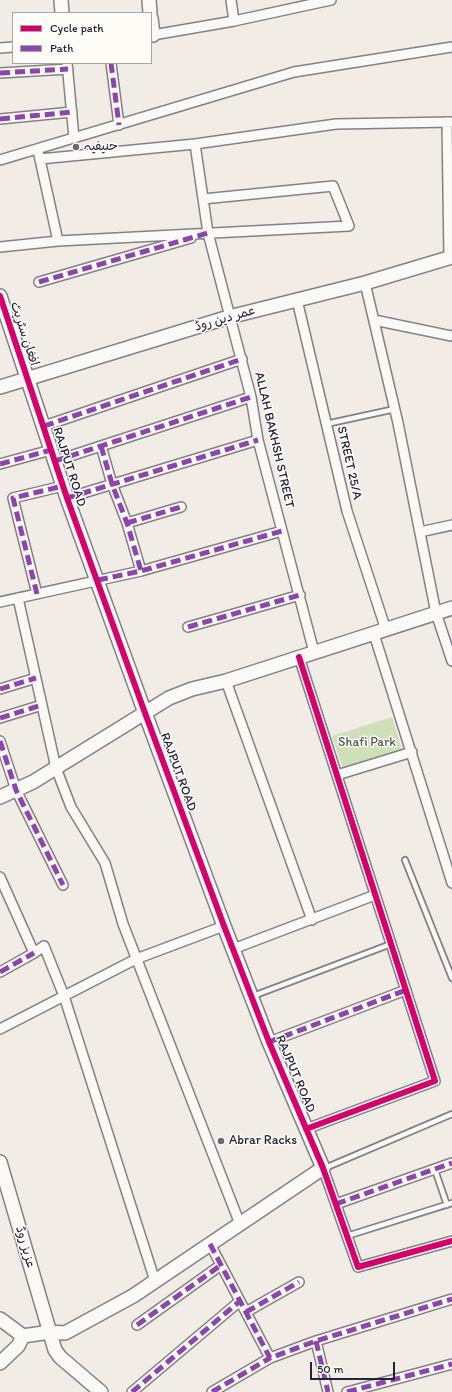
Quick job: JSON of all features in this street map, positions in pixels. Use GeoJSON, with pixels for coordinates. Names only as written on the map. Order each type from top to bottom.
{"type":"FeatureCollection","features":[{"type":"Feature","properties":{"kind":"street"},"geometry":{"type":"LineString","coordinates":[[60,0],[62,12]]}},
{"type":"Feature","properties":{"kind":"street"},"geometry":{"type":"LineString","coordinates":[[149,0],[150,12]]}},
{"type":"Feature","properties":{"kind":"street"},"geometry":{"type":"LineString","coordinates":[[231,0],[234,21]]}},
{"type":"Feature","properties":{"kind":"street"},"geometry":{"type":"LineString","coordinates":[[152,35],[234,21],[331,0]]}},
{"type":"Feature","properties":{"kind":"street"},"geometry":{"type":"LineString","coordinates":[[0,160],[294,72],[452,46]]}},
{"type":"Feature","properties":{"kind":"street"},"geometry":{"type":"LineString","coordinates":[[0,48],[12,47]]}},
{"type":"Feature","properties":{"kind":"street"},"geometry":{"type":"LineString","coordinates":[[111,64],[119,125]]}},
{"type":"Feature","properties":{"kind":"street"},"geometry":{"type":"LineString","coordinates":[[0,73],[68,66],[74,138]]}},
{"type":"Feature","properties":{"kind":"street"},"geometry":{"type":"LineString","coordinates":[[0,119],[72,112]]}},
{"type":"Feature","properties":{"kind":"street"},"geometry":{"type":"LineString","coordinates":[[40,159],[195,144],[336,124],[449,122],[450,258]]}},
{"type":"Feature","properties":{"kind":"street","name":"ALLAH BAKHSH STREET"},"geometry":{"type":"LineString","coordinates":[[195,144],[208,233],[229,318],[242,359],[251,397],[258,440],[314,652]]}},
{"type":"Feature","properties":{"kind":"street"},"geometry":{"type":"LineString","coordinates":[[38,149],[58,241]]}},
{"type":"Feature","properties":{"kind":"street"},"geometry":{"type":"LineString","coordinates":[[0,247],[58,241],[349,226],[333,186],[203,199]]}},
{"type":"Feature","properties":{"kind":"street"},"geometry":{"type":"LineString","coordinates":[[39,282],[208,233]]}},
{"type":"Feature","properties":{"kind":"street","name":"عمر دین روڈ"},"geometry":{"type":"LineString","coordinates":[[0,387],[229,318],[365,283],[450,258]]}},
{"type":"Feature","properties":{"kind":"street"},"geometry":{"type":"LineString","coordinates":[[365,283],[395,409],[436,613],[452,661]]}},
{"type":"Feature","properties":{"kind":"street","name":"افغان سٹریٹ"},"geometry":{"type":"LineString","coordinates":[[0,296],[4,320],[26,378]]}},
{"type":"Feature","properties":{"kind":"street","name":"STREET 25/A"},"geometry":{"type":"LineString","coordinates":[[297,300],[347,511],[412,752],[452,883]]}},
{"type":"Feature","properties":{"kind":"street"},"geometry":{"type":"LineString","coordinates":[[374,320],[452,336]]}},
{"type":"Feature","properties":{"kind":"street"},"geometry":{"type":"LineString","coordinates":[[44,426],[242,359]]}},
{"type":"Feature","properties":{"kind":"street","name":"RAJPUT ROAD"},"geometry":{"type":"LineString","coordinates":[[26,378],[44,426],[67,498],[224,926],[253,996],[269,1042],[323,1168]]}},
{"type":"Feature","properties":{"kind":"street"},"geometry":{"type":"LineString","coordinates":[[0,464],[101,446],[251,397]]}},
{"type":"Feature","properties":{"kind":"street"},"geometry":{"type":"LineString","coordinates":[[67,498],[258,440]]}},
{"type":"Feature","properties":{"kind":"street"},"geometry":{"type":"LineString","coordinates":[[101,446],[141,571]]}},
{"type":"Feature","properties":{"kind":"street"},"geometry":{"type":"LineString","coordinates":[[37,594],[13,498],[63,486]]}},
{"type":"Feature","properties":{"kind":"street"},"geometry":{"type":"LineString","coordinates":[[127,524],[181,507]]}},
{"type":"Feature","properties":{"kind":"street"},"geometry":{"type":"LineString","coordinates":[[420,532],[452,525]]}},
{"type":"Feature","properties":{"kind":"street"},"geometry":{"type":"LineString","coordinates":[[0,602],[141,571],[282,531]]}},
{"type":"Feature","properties":{"kind":"street"},"geometry":{"type":"LineString","coordinates":[[188,627],[300,595]]}},
{"type":"Feature","properties":{"kind":"street"},"geometry":{"type":"LineString","coordinates":[[18,598],[56,768],[71,807],[105,863],[123,924],[136,959],[240,1224]]}},
{"type":"Feature","properties":{"kind":"street"},"geometry":{"type":"LineString","coordinates":[[0,797],[56,768],[169,698],[192,689],[226,681],[452,608]]}},
{"type":"Feature","properties":{"kind":"street"},"geometry":{"type":"LineString","coordinates":[[299,657],[435,1081],[306,1129]]}},
{"type":"Feature","properties":{"kind":"street"},"geometry":{"type":"LineString","coordinates":[[0,689],[36,678]]}},
{"type":"Feature","properties":{"kind":"street"},"geometry":{"type":"LineString","coordinates":[[226,681],[312,920]]}},
{"type":"Feature","properties":{"kind":"street"},"geometry":{"type":"LineString","coordinates":[[0,718],[42,705]]}},
{"type":"Feature","properties":{"kind":"street"},"geometry":{"type":"LineString","coordinates":[[0,741],[16,790],[63,885]]}},
{"type":"Feature","properties":{"kind":"street"},"geometry":{"type":"LineString","coordinates":[[337,775],[412,752]]}},
{"type":"Feature","properties":{"kind":"street"},"geometry":{"type":"LineString","coordinates":[[0,876],[34,953]]}},
{"type":"Feature","properties":{"kind":"street"},"geometry":{"type":"LineString","coordinates":[[233,949],[376,895]]}},
{"type":"Feature","properties":{"kind":"street"},"geometry":{"type":"LineString","coordinates":[[0,1029],[136,959],[224,926]]}},
{"type":"Feature","properties":{"kind":"street"},"geometry":{"type":"LineString","coordinates":[[0,972],[44,946],[64,996],[155,1281]]}},
{"type":"Feature","properties":{"kind":"street"},"geometry":{"type":"LineString","coordinates":[[269,1042],[406,990]]}},
{"type":"Feature","properties":{"kind":"street"},"geometry":{"type":"LineString","coordinates":[[336,1204],[452,1163]]}},
{"type":"Feature","properties":{"kind":"street"},"geometry":{"type":"LineString","coordinates":[[0,1319],[23,1336],[50,1332],[65,1332],[133,1296],[323,1168],[358,1267],[452,1241]]}},
{"type":"Feature","properties":{"kind":"street","name":"عزیز روڈ"},"geometry":{"type":"LineString","coordinates":[[1,1169],[55,1350],[60,1357],[101,1392]]}},
{"type":"Feature","properties":{"kind":"street"},"geometry":{"type":"LineString","coordinates":[[210,1244],[270,1358]]}},
{"type":"Feature","properties":{"kind":"street"},"geometry":{"type":"LineString","coordinates":[[137,1325],[221,1265]]}},
{"type":"Feature","properties":{"kind":"street"},"geometry":{"type":"LineString","coordinates":[[246,1312],[299,1282]]}},
{"type":"Feature","properties":{"kind":"street"},"geometry":{"type":"LineString","coordinates":[[212,1392],[270,1358],[316,1341],[452,1300]]}},
{"type":"Feature","properties":{"kind":"street"},"geometry":{"type":"LineString","coordinates":[[132,1392],[240,1302]]}},
{"type":"Feature","properties":{"kind":"street"},"geometry":{"type":"LineString","coordinates":[[0,1363],[18,1346],[23,1336]]}},
{"type":"Feature","properties":{"kind":"street"},"geometry":{"type":"LineString","coordinates":[[316,1341],[328,1392]]}},
{"type":"Feature","properties":{"kind":"street"},"geometry":{"type":"LineString","coordinates":[[347,1392],[452,1364]]}},
{"type":"Feature","properties":{"kind":"lane"},"geometry":{"type":"LineString","coordinates":[[326,424],[395,409]]}},
{"type":"Feature","properties":{"kind":"lane"},"geometry":{"type":"LineString","coordinates":[[405,860],[452,978]]}},
{"type":"Feature","properties":{"kind":"lane"},"geometry":{"type":"LineString","coordinates":[[253,996],[391,944]]}},
{"type":"Feature","properties":{"kind":"lane"},"geometry":{"type":"LineString","coordinates":[[323,1168],[452,1114]]}},
{"type":"Feature","properties":{"kind":"lane"},"geometry":{"type":"LineString","coordinates":[[347,1236],[449,1204],[435,1170]]}},
{"type":"Feature","properties":{"kind":"green space","name":"Shafi Park"},"geometry":{"type":"Polygon","coordinates":[[[392,717],[402,750],[343,769],[332,736],[392,717]]]}},
{"type":"Feature","properties":{"kind":"marked path"},"geometry":{"type":"LineString","coordinates":[[111,64],[119,125]]}},
{"type":"Feature","properties":{"kind":"marked path"},"geometry":{"type":"LineString","coordinates":[[0,73],[68,69]]}},
{"type":"Feature","properties":{"kind":"marked path"},"geometry":{"type":"LineString","coordinates":[[0,119],[72,112]]}},
{"type":"Feature","properties":{"kind":"marked path"},"geometry":{"type":"LineString","coordinates":[[39,282],[208,233]]}},
{"type":"Feature","properties":{"kind":"marked path"},"geometry":{"type":"LineString","coordinates":[[44,426],[242,359]]}},
{"type":"Feature","properties":{"kind":"marked path"},"geometry":{"type":"LineString","coordinates":[[55,461],[251,397]]}},
{"type":"Feature","properties":{"kind":"marked path"},"geometry":{"type":"LineString","coordinates":[[67,498],[258,440]]}},
{"type":"Feature","properties":{"kind":"marked path"},"geometry":{"type":"LineString","coordinates":[[101,446],[112,484],[127,523],[141,571]]}},
{"type":"Feature","properties":{"kind":"marked path"},"geometry":{"type":"LineString","coordinates":[[0,464],[51,450]]}},
{"type":"Feature","properties":{"kind":"marked path"},"geometry":{"type":"LineString","coordinates":[[37,594],[13,498],[63,486]]}},
{"type":"Feature","properties":{"kind":"marked path"},"geometry":{"type":"LineString","coordinates":[[127,523],[181,507]]}},
{"type":"Feature","properties":{"kind":"marked path"},"geometry":{"type":"LineString","coordinates":[[98,580],[141,571],[282,531]]}},
{"type":"Feature","properties":{"kind":"marked path"},"geometry":{"type":"LineString","coordinates":[[188,627],[300,595]]}},
{"type":"Feature","properties":{"kind":"marked path"},"geometry":{"type":"LineString","coordinates":[[0,689],[36,678]]}},
{"type":"Feature","properties":{"kind":"marked path"},"geometry":{"type":"LineString","coordinates":[[0,718],[42,705]]}},
{"type":"Feature","properties":{"kind":"marked path"},"geometry":{"type":"LineString","coordinates":[[0,741],[16,790],[63,885]]}},
{"type":"Feature","properties":{"kind":"marked path"},"geometry":{"type":"LineString","coordinates":[[0,972],[34,953]]}},
{"type":"Feature","properties":{"kind":"marked path"},"geometry":{"type":"LineString","coordinates":[[269,1042],[406,990]]}},
{"type":"Feature","properties":{"kind":"marked path"},"geometry":{"type":"LineString","coordinates":[[336,1204],[452,1163]]}},
{"type":"Feature","properties":{"kind":"marked path"},"geometry":{"type":"LineString","coordinates":[[210,1244],[270,1358],[316,1341],[452,1299]]}},
{"type":"Feature","properties":{"kind":"marked path"},"geometry":{"type":"LineString","coordinates":[[137,1325],[221,1265]]}},
{"type":"Feature","properties":{"kind":"marked path"},"geometry":{"type":"LineString","coordinates":[[246,1312],[299,1282]]}},
{"type":"Feature","properties":{"kind":"marked path"},"geometry":{"type":"LineString","coordinates":[[132,1392],[240,1301]]}},
{"type":"Feature","properties":{"kind":"marked path"},"geometry":{"type":"LineString","coordinates":[[316,1341],[328,1392]]}},
{"type":"Feature","properties":{"kind":"marked path"},"geometry":{"type":"LineString","coordinates":[[212,1392],[270,1358]]}},
{"type":"Feature","properties":{"kind":"marked path"},"geometry":{"type":"LineString","coordinates":[[347,1392],[452,1364]]}},
{"type":"Feature","properties":{"kind":"cycle path"},"geometry":{"type":"LineString","coordinates":[[0,296],[67,498],[145,713],[269,1042],[323,1168],[358,1267],[452,1241]]}},
{"type":"Feature","properties":{"kind":"cycle path"},"geometry":{"type":"LineString","coordinates":[[299,657],[435,1081],[306,1129]]}},
{"type":"Feature","properties":{"kind":"place","name":"حنیفیہ"},"geometry":{"type":"Point","coordinates":[76,147]}},
{"type":"Feature","properties":{"kind":"place","name":"Abrar Racks"},"geometry":{"type":"Point","coordinates":[221,1141]}}]}
